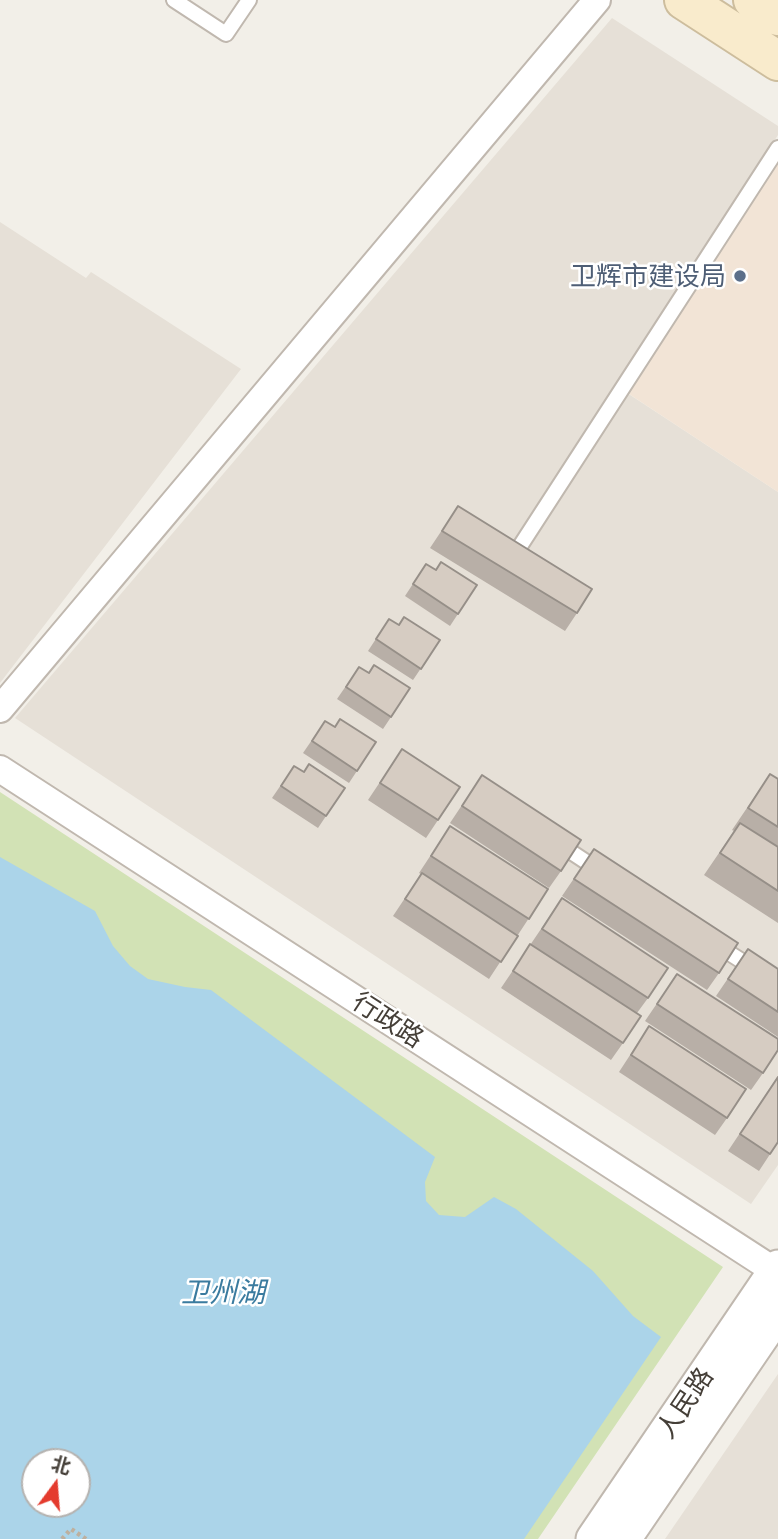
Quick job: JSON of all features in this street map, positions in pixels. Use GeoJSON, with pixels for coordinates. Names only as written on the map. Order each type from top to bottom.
{"type":"FeatureCollection","features":[{"type":"Feature","properties":{"kind":"main road"},"geometry":{"type":"LineString","coordinates":[[684,0],[778,61]]}},
{"type":"Feature","properties":{"kind":"main road"},"geometry":{"type":"LineString","coordinates":[[753,0],[778,16]]}},
{"type":"Feature","properties":{"kind":"street"},"geometry":{"type":"LineString","coordinates":[[0,709],[597,0]]}},
{"type":"Feature","properties":{"kind":"street","name":"行政路"},"geometry":{"type":"LineString","coordinates":[[0,769],[777,1269]]}},
{"type":"Feature","properties":{"kind":"street","name":"人民路"},"geometry":{"type":"LineString","coordinates":[[593,1539],[777,1269]]}},
{"type":"Feature","properties":{"kind":"street","name":"人民路"},"geometry":{"type":"LineString","coordinates":[[624,1539],[778,1313]]}},
{"type":"Feature","properties":{"kind":"lane"},"geometry":{"type":"LineString","coordinates":[[174,0],[226,34],[249,0]]}},
{"type":"Feature","properties":{"kind":"lane"},"geometry":{"type":"LineString","coordinates":[[515,554],[778,148]]}},
{"type":"Feature","properties":{"kind":"lane"},"geometry":{"type":"LineString","coordinates":[[542,834],[613,879]]}},
{"type":"Feature","properties":{"kind":"lane"},"geometry":{"type":"LineString","coordinates":[[707,939],[778,984]]}},
{"type":"Feature","properties":{"kind":"path"},"geometry":{"type":"LineString","coordinates":[[62,1539],[71,1529],[86,1539]]}},
{"type":"Feature","properties":{"kind":"shaded area"},"geometry":{"type":"Polygon","coordinates":[[[612,18],[778,126],[778,135],[615,385],[778,492],[778,1165],[751,1204],[15,718],[612,18]]]}},
{"type":"Feature","properties":{"kind":"shaded area","name":"卫辉市建设局"},"geometry":{"type":"Polygon","coordinates":[[[778,161],[778,492],[626,392],[778,161]]]}},
{"type":"Feature","properties":{"kind":"shaded area"},"geometry":{"type":"Polygon","coordinates":[[[0,222],[86,278],[91,272],[241,369],[0,683],[0,222]]]}},
{"type":"Feature","properties":{"kind":"shaded area"},"geometry":{"type":"Polygon","coordinates":[[[778,1374],[778,1539],[665,1539],[778,1374]]]}},
{"type":"Feature","properties":{"kind":"green space","name":"卫州湖"},"geometry":{"type":"Polygon","coordinates":[[[0,792],[723,1267],[538,1539],[0,1539],[0,792]]]}},
{"type":"Feature","properties":{"kind":"water","name":"卫州湖"},"geometry":{"type":"Polygon","coordinates":[[[0,857],[95,911],[113,946],[130,966],[148,979],[211,990],[435,1157],[425,1182],[426,1201],[439,1215],[465,1217],[494,1197],[516,1209],[593,1271],[633,1316],[661,1337],[524,1539],[0,1539],[0,857]]]}},
{"type":"Feature","properties":{"kind":"building"},"geometry":{"type":"Polygon","coordinates":[[[458,506],[592,589],[577,613],[442,531],[458,506]]]}},
{"type":"Feature","properties":{"kind":"building"},"geometry":{"type":"Polygon","coordinates":[[[441,562],[477,585],[458,614],[413,584],[426,564],[436,570],[441,562]]]}},
{"type":"Feature","properties":{"kind":"building"},"geometry":{"type":"Polygon","coordinates":[[[404,617],[440,640],[421,669],[376,639],[389,619],[399,625],[404,617]]]}},
{"type":"Feature","properties":{"kind":"building"},"geometry":{"type":"Polygon","coordinates":[[[374,665],[410,688],[391,717],[346,687],[359,667],[369,673],[374,665]]]}},
{"type":"Feature","properties":{"kind":"building"},"geometry":{"type":"Polygon","coordinates":[[[340,719],[376,742],[357,771],[312,741],[325,721],[335,727],[340,719]]]}},
{"type":"Feature","properties":{"kind":"building"},"geometry":{"type":"Polygon","coordinates":[[[402,749],[460,787],[438,820],[380,783],[402,749]]]}},
{"type":"Feature","properties":{"kind":"building"},"geometry":{"type":"Polygon","coordinates":[[[309,764],[345,788],[326,816],[281,786],[294,766],[304,772],[309,764]]]}},
{"type":"Feature","properties":{"kind":"building"},"geometry":{"type":"Polygon","coordinates":[[[770,774],[778,779],[778,827],[748,808],[770,774]]]}},
{"type":"Feature","properties":{"kind":"building"},"geometry":{"type":"Polygon","coordinates":[[[482,775],[581,840],[561,871],[462,806],[482,775]]]}},
{"type":"Feature","properties":{"kind":"building"},"geometry":{"type":"Polygon","coordinates":[[[740,823],[778,847],[778,891],[720,853],[740,823]]]}},
{"type":"Feature","properties":{"kind":"building"},"geometry":{"type":"Polygon","coordinates":[[[450,826],[548,889],[529,919],[431,856],[450,826]]]}},
{"type":"Feature","properties":{"kind":"building"},"geometry":{"type":"Polygon","coordinates":[[[594,849],[738,943],[719,973],[574,879],[594,849]]]}},
{"type":"Feature","properties":{"kind":"building"},"geometry":{"type":"Polygon","coordinates":[[[422,873],[518,936],[501,962],[405,899],[422,873]]]}},
{"type":"Feature","properties":{"kind":"building"},"geometry":{"type":"Polygon","coordinates":[[[562,898],[668,968],[648,998],[542,929],[562,898]]]}},
{"type":"Feature","properties":{"kind":"building"},"geometry":{"type":"Polygon","coordinates":[[[530,944],[641,1016],[623,1043],[513,971],[530,944]]]}},
{"type":"Feature","properties":{"kind":"building"},"geometry":{"type":"Polygon","coordinates":[[[748,949],[778,969],[778,1012],[728,979],[748,949]]]}},
{"type":"Feature","properties":{"kind":"building"},"geometry":{"type":"Polygon","coordinates":[[[677,974],[778,1039],[778,1050],[763,1073],[657,1004],[677,974]]]}},
{"type":"Feature","properties":{"kind":"building"},"geometry":{"type":"Polygon","coordinates":[[[649,1026],[746,1089],[727,1118],[631,1055],[649,1026]]]}},
{"type":"Feature","properties":{"kind":"building"},"geometry":{"type":"Polygon","coordinates":[[[778,1077],[778,1142],[770,1154],[740,1134],[778,1077]]]}},
{"type":"Feature","properties":{"kind":"place","name":"卫辉市建设局"},"geometry":{"type":"Point","coordinates":[740,276]}}]}
